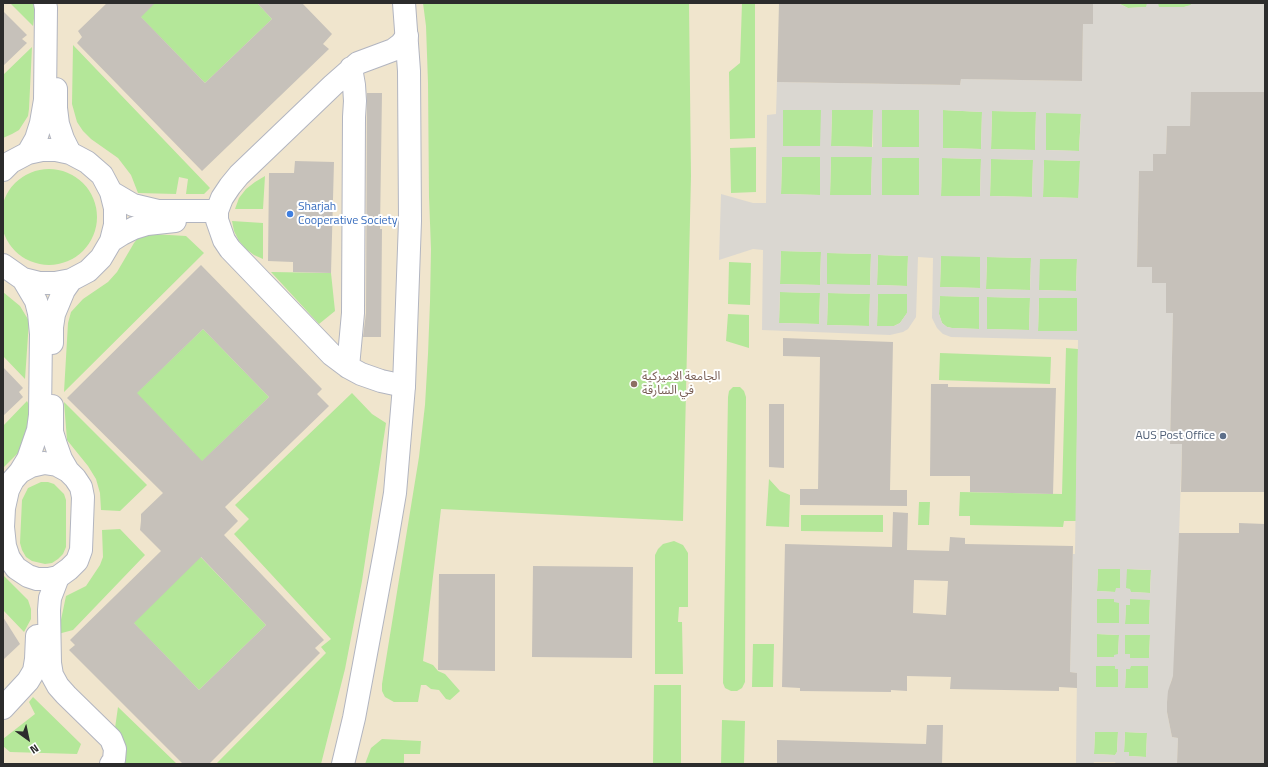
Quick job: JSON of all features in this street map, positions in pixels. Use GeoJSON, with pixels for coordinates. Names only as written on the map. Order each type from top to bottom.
{"type":"FeatureCollection","features":[{"type":"Feature","properties":{"kind":"street"},"geometry":{"type":"LineString","coordinates":[[28,153],[36,139],[41,124],[45,100],[45,3]]}},
{"type":"Feature","properties":{"kind":"street"},"geometry":{"type":"LineString","coordinates":[[58,3],[56,108],[58,124],[70,153]]}},
{"type":"Feature","properties":{"kind":"street"},"geometry":{"type":"LineString","coordinates":[[343,764],[354,718],[388,538],[395,493],[404,386],[410,221],[409,71],[404,3]]}},
{"type":"Feature","properties":{"kind":"street"},"geometry":{"type":"LineString","coordinates":[[404,386],[381,381],[361,374],[348,367],[332,355],[230,249],[224,240],[217,216],[222,198],[239,175],[333,85],[351,68],[366,59],[393,50],[401,44],[407,36]]}},
{"type":"Feature","properties":{"kind":"street"},"geometry":{"type":"LineString","coordinates":[[348,367],[353,313],[354,85],[351,68]]}},
{"type":"Feature","properties":{"kind":"street"},"geometry":{"type":"LineString","coordinates":[[333,85],[354,117]]}},
{"type":"Feature","properties":{"kind":"street"},"geometry":{"type":"LineString","coordinates":[[3,170],[10,162],[28,153],[42,150],[56,150],[70,153],[87,162],[102,175],[111,192],[115,208],[115,225],[111,241],[101,258],[88,271],[71,280],[55,283],[39,283],[23,279],[3,265]]}},
{"type":"Feature","properties":{"kind":"street"},"geometry":{"type":"LineString","coordinates":[[111,192],[133,205],[152,210],[217,216]]}},
{"type":"Feature","properties":{"kind":"street"},"geometry":{"type":"LineString","coordinates":[[111,241],[134,228],[147,224],[217,216]]}},
{"type":"Feature","properties":{"kind":"street"},"geometry":{"type":"LineString","coordinates":[[20,472],[31,466],[44,463],[57,465],[68,471],[76,478],[81,487],[83,498],[81,550],[77,560],[69,569],[58,577],[37,579],[28,576],[16,568],[9,558],[5,546],[3,527],[4,508],[8,490],[13,480],[28,459],[38,430],[40,415],[41,334],[39,314],[36,301],[23,279]]}},
{"type":"Feature","properties":{"kind":"street"},"geometry":{"type":"LineString","coordinates":[[68,471],[61,459],[52,432],[52,326],[58,302],[71,280]]}},
{"type":"Feature","properties":{"kind":"street"},"geometry":{"type":"LineString","coordinates":[[325,347],[345,326],[353,313]]}},
{"type":"Feature","properties":{"kind":"street"},"geometry":{"type":"LineString","coordinates":[[3,708],[28,681],[34,670],[36,659],[37,601],[28,576]]}},
{"type":"Feature","properties":{"kind":"street"},"geometry":{"type":"LineString","coordinates":[[58,577],[52,593],[49,610],[50,663],[52,675],[58,686],[111,739],[115,749],[112,764]]}},
{"type":"Feature","properties":{"kind":"shaded area","name":"الجامعة الاميركية في الشارقة"},"geometry":{"type":"Polygon","coordinates":[[[3,3],[1265,3],[1265,764],[3,764],[3,3]]]}},
{"type":"Feature","properties":{"kind":"shaded area"},"geometry":{"type":"Polygon","coordinates":[[[1093,3],[1118,3],[1128,8],[1146,7],[1147,3],[1158,3],[1159,7],[1184,7],[1193,3],[1265,3],[1265,92],[1191,92],[1190,126],[1167,126],[1166,154],[1153,154],[1153,171],[1139,171],[1137,267],[1152,267],[1152,283],[1166,283],[1166,312],[1173,313],[1170,444],[1182,444],[1176,630],[1177,669],[1171,681],[1167,702],[1167,712],[1172,737],[1178,738],[1177,764],[1116,764],[1115,762],[1094,762],[1093,764],[1076,764],[1077,673],[1070,672],[1073,554],[1075,554],[1078,340],[951,337],[943,334],[937,328],[932,318],[933,258],[918,257],[916,317],[908,329],[903,332],[890,335],[762,330],[763,250],[753,249],[719,260],[721,194],[753,203],[766,203],[767,115],[776,114],[777,82],[960,85],[961,79],[1082,81],[1083,24],[1093,24],[1093,3]],[[783,110],[783,146],[820,146],[821,110],[783,110]],[[832,110],[831,146],[873,147],[873,110],[832,110]],[[882,110],[882,147],[919,147],[919,110],[882,110]],[[943,110],[943,148],[981,149],[982,112],[943,110]],[[992,111],[991,149],[1035,150],[1036,112],[992,111]],[[1046,113],[1046,150],[1079,151],[1081,114],[1046,113]],[[782,157],[781,194],[820,195],[820,157],[782,157]],[[831,157],[830,195],[871,195],[872,157],[831,157]],[[882,158],[882,195],[919,195],[919,158],[882,158]],[[942,158],[941,196],[980,196],[981,159],[942,158]],[[991,159],[990,196],[1032,197],[1033,160],[991,159]],[[1044,160],[1043,197],[1078,198],[1080,161],[1044,160]],[[781,251],[780,284],[820,285],[821,252],[781,251]],[[827,253],[827,284],[870,285],[871,254],[827,253]],[[878,255],[877,285],[907,286],[908,256],[878,255]],[[941,256],[940,287],[980,288],[980,257],[941,256]],[[987,257],[986,289],[1030,290],[1031,258],[987,257]],[[1040,259],[1039,290],[1076,291],[1077,259],[1040,259]],[[780,292],[779,323],[819,324],[820,293],[780,292]],[[828,293],[827,325],[869,326],[870,294],[828,293]],[[878,294],[877,326],[894,326],[900,323],[907,313],[907,294],[878,294]],[[940,296],[939,314],[942,323],[947,327],[952,328],[979,329],[979,297],[940,296]],[[987,297],[987,329],[1029,330],[1030,298],[987,297]],[[1039,298],[1038,331],[1077,331],[1077,298],[1039,298]],[[1098,569],[1097,591],[1115,592],[1116,588],[1120,588],[1120,569],[1098,569]],[[1127,569],[1126,588],[1130,589],[1131,592],[1150,593],[1151,570],[1127,569]],[[1097,599],[1097,623],[1119,623],[1119,603],[1114,602],[1114,599],[1097,599]],[[1130,599],[1130,605],[1126,605],[1125,624],[1149,624],[1150,600],[1130,599]],[[1097,634],[1097,657],[1114,657],[1114,655],[1118,654],[1119,635],[1097,634]],[[1125,635],[1125,654],[1130,654],[1130,658],[1149,658],[1150,635],[1125,635]],[[1096,666],[1096,687],[1118,687],[1118,669],[1115,669],[1115,666],[1096,666]],[[1131,666],[1130,669],[1126,669],[1125,688],[1148,688],[1148,666],[1131,666]],[[1095,732],[1094,754],[1115,755],[1117,752],[1118,732],[1095,732]],[[1125,732],[1124,752],[1129,752],[1129,756],[1146,757],[1147,733],[1125,732]]]}},
{"type":"Feature","properties":{"kind":"green space"},"geometry":{"type":"Polygon","coordinates":[[[10,3],[36,3],[33,26],[10,3]]]}},
{"type":"Feature","properties":{"kind":"green space"},"geometry":{"type":"Polygon","coordinates":[[[136,3],[257,3],[272,19],[205,83],[131,7],[136,3]]]}},
{"type":"Feature","properties":{"kind":"green space"},"geometry":{"type":"Polygon","coordinates":[[[423,3],[689,3],[691,176],[683,521],[441,509],[423,661],[433,665],[438,671],[445,674],[460,691],[450,700],[446,699],[439,690],[431,689],[426,685],[421,685],[418,702],[394,702],[385,697],[382,691],[382,684],[419,457],[425,405],[428,354],[431,249],[428,83],[426,26],[423,3]]]}},
{"type":"Feature","properties":{"kind":"green space"},"geometry":{"type":"Polygon","coordinates":[[[742,3],[755,3],[755,138],[730,139],[729,72],[740,63],[742,3]]]}},
{"type":"Feature","properties":{"kind":"green space"},"geometry":{"type":"Polygon","coordinates":[[[1118,3],[1147,3],[1147,7],[1128,8],[1118,3]]]}},
{"type":"Feature","properties":{"kind":"green space"},"geometry":{"type":"Polygon","coordinates":[[[1158,3],[1193,3],[1190,6],[1184,7],[1158,8],[1158,3]]]}},
{"type":"Feature","properties":{"kind":"green space"},"geometry":{"type":"Polygon","coordinates":[[[73,45],[210,188],[204,194],[186,194],[188,179],[179,177],[176,194],[138,193],[131,175],[118,158],[91,139],[83,131],[77,122],[72,104],[73,45]]]}},
{"type":"Feature","properties":{"kind":"green space"},"geometry":{"type":"Polygon","coordinates":[[[32,47],[28,116],[19,130],[3,138],[3,75],[32,47]]]}},
{"type":"Feature","properties":{"kind":"green space"},"geometry":{"type":"Polygon","coordinates":[[[783,109],[821,109],[821,146],[783,146],[783,109]]]}},
{"type":"Feature","properties":{"kind":"green space"},"geometry":{"type":"Polygon","coordinates":[[[832,110],[873,110],[872,147],[831,146],[832,110]]]}},
{"type":"Feature","properties":{"kind":"green space"},"geometry":{"type":"Polygon","coordinates":[[[882,110],[920,110],[919,147],[882,147],[882,110]]]}},
{"type":"Feature","properties":{"kind":"green space"},"geometry":{"type":"Polygon","coordinates":[[[943,110],[982,112],[981,149],[942,148],[943,110]]]}},
{"type":"Feature","properties":{"kind":"green space"},"geometry":{"type":"Polygon","coordinates":[[[992,111],[1036,112],[1035,150],[991,149],[992,111]]]}},
{"type":"Feature","properties":{"kind":"green space"},"geometry":{"type":"Polygon","coordinates":[[[1046,113],[1081,113],[1079,151],[1046,150],[1046,113]]]}},
{"type":"Feature","properties":{"kind":"green space"},"geometry":{"type":"Polygon","coordinates":[[[756,147],[756,192],[731,193],[730,148],[756,147]]]}},
{"type":"Feature","properties":{"kind":"green space"},"geometry":{"type":"Polygon","coordinates":[[[782,157],[820,157],[820,195],[781,194],[782,157]]]}},
{"type":"Feature","properties":{"kind":"green space"},"geometry":{"type":"Polygon","coordinates":[[[831,157],[872,157],[871,195],[830,195],[831,157]]]}},
{"type":"Feature","properties":{"kind":"green space"},"geometry":{"type":"Polygon","coordinates":[[[882,157],[919,158],[919,196],[881,195],[882,157]]]}},
{"type":"Feature","properties":{"kind":"green space"},"geometry":{"type":"Polygon","coordinates":[[[942,158],[981,159],[980,196],[941,196],[942,158]]]}},
{"type":"Feature","properties":{"kind":"green space"},"geometry":{"type":"Polygon","coordinates":[[[991,159],[1033,160],[1032,197],[990,196],[991,159]]]}},
{"type":"Feature","properties":{"kind":"green space"},"geometry":{"type":"Polygon","coordinates":[[[1044,160],[1080,161],[1079,198],[1043,197],[1044,160]]]}},
{"type":"Feature","properties":{"kind":"green space"},"geometry":{"type":"Polygon","coordinates":[[[49,169],[68,172],[83,183],[94,198],[97,217],[94,236],[83,251],[68,262],[49,265],[30,262],[15,251],[4,236],[1,217],[4,198],[15,183],[30,172],[49,169]]]}},
{"type":"Feature","properties":{"kind":"green space"},"geometry":{"type":"Polygon","coordinates":[[[265,176],[263,209],[235,209],[239,198],[246,189],[265,176]]]}},
{"type":"Feature","properties":{"kind":"green space"},"geometry":{"type":"Polygon","coordinates":[[[232,221],[263,223],[263,259],[246,249],[239,241],[234,231],[232,221]]]}},
{"type":"Feature","properties":{"kind":"green space"},"geometry":{"type":"Polygon","coordinates":[[[144,235],[186,236],[204,253],[64,392],[68,323],[71,312],[83,299],[108,282],[117,272],[138,238],[144,235]]]}},
{"type":"Feature","properties":{"kind":"green space"},"geometry":{"type":"Polygon","coordinates":[[[781,251],[821,252],[820,285],[780,284],[781,251]]]}},
{"type":"Feature","properties":{"kind":"green space"},"geometry":{"type":"Polygon","coordinates":[[[827,253],[871,254],[870,286],[826,285],[827,253]]]}},
{"type":"Feature","properties":{"kind":"green space"},"geometry":{"type":"Polygon","coordinates":[[[878,255],[908,256],[907,286],[877,285],[878,255]]]}},
{"type":"Feature","properties":{"kind":"green space"},"geometry":{"type":"Polygon","coordinates":[[[941,256],[980,256],[980,288],[940,287],[941,256]]]}},
{"type":"Feature","properties":{"kind":"green space"},"geometry":{"type":"Polygon","coordinates":[[[987,257],[1031,258],[1030,290],[986,289],[987,257]]]}},
{"type":"Feature","properties":{"kind":"green space"},"geometry":{"type":"Polygon","coordinates":[[[1039,259],[1077,259],[1076,291],[1039,290],[1039,259]]]}},
{"type":"Feature","properties":{"kind":"green space"},"geometry":{"type":"Polygon","coordinates":[[[729,262],[751,263],[750,305],[728,304],[729,262]]]}},
{"type":"Feature","properties":{"kind":"green space"},"geometry":{"type":"Polygon","coordinates":[[[271,272],[331,273],[335,311],[319,324],[271,272]]]}},
{"type":"Feature","properties":{"kind":"green space"},"geometry":{"type":"Polygon","coordinates":[[[3,292],[20,306],[29,321],[25,379],[3,356],[3,292]]]}},
{"type":"Feature","properties":{"kind":"green space"},"geometry":{"type":"Polygon","coordinates":[[[780,292],[820,293],[819,324],[779,323],[780,292]]]}},
{"type":"Feature","properties":{"kind":"green space"},"geometry":{"type":"Polygon","coordinates":[[[828,293],[870,294],[869,326],[827,325],[828,293]]]}},
{"type":"Feature","properties":{"kind":"green space"},"geometry":{"type":"Polygon","coordinates":[[[878,293],[907,294],[907,313],[900,323],[894,326],[877,326],[878,293]]]}},
{"type":"Feature","properties":{"kind":"green space"},"geometry":{"type":"Polygon","coordinates":[[[940,296],[980,297],[979,329],[952,328],[947,327],[942,323],[939,314],[940,296]]]}},
{"type":"Feature","properties":{"kind":"green space"},"geometry":{"type":"Polygon","coordinates":[[[987,297],[1030,298],[1029,330],[986,329],[987,297]]]}},
{"type":"Feature","properties":{"kind":"green space"},"geometry":{"type":"Polygon","coordinates":[[[1039,298],[1077,298],[1077,331],[1038,331],[1039,298]]]}},
{"type":"Feature","properties":{"kind":"green space"},"geometry":{"type":"Polygon","coordinates":[[[728,314],[749,315],[749,348],[726,341],[728,314]]]}},
{"type":"Feature","properties":{"kind":"green space"},"geometry":{"type":"Polygon","coordinates":[[[203,329],[269,397],[192,471],[194,453],[143,400],[126,403],[203,329]]]}},
{"type":"Feature","properties":{"kind":"green space"},"geometry":{"type":"Polygon","coordinates":[[[1066,348],[1078,349],[1076,521],[1064,521],[1063,527],[970,525],[970,516],[959,516],[960,492],[1062,494],[1066,348]]]}},
{"type":"Feature","properties":{"kind":"green space"},"geometry":{"type":"Polygon","coordinates":[[[940,353],[1051,357],[1050,384],[939,380],[940,353]]]}},
{"type":"Feature","properties":{"kind":"green space"},"geometry":{"type":"Polygon","coordinates":[[[733,387],[740,387],[744,391],[746,397],[745,682],[742,688],[737,691],[731,691],[725,688],[723,683],[728,397],[729,391],[733,387]]]}},
{"type":"Feature","properties":{"kind":"green space"},"geometry":{"type":"Polygon","coordinates":[[[352,393],[372,414],[386,423],[362,581],[345,669],[321,764],[216,764],[326,653],[321,647],[331,639],[234,534],[249,519],[235,505],[352,393]]]}},
{"type":"Feature","properties":{"kind":"green space"},"geometry":{"type":"Polygon","coordinates":[[[27,401],[30,407],[31,419],[19,452],[3,468],[3,426],[27,401]]]}},
{"type":"Feature","properties":{"kind":"green space"},"geometry":{"type":"Polygon","coordinates":[[[64,402],[147,485],[120,511],[101,510],[100,493],[96,479],[88,466],[67,440],[64,402]]]}},
{"type":"Feature","properties":{"kind":"green space"},"geometry":{"type":"Polygon","coordinates":[[[769,479],[780,491],[790,495],[789,527],[766,526],[769,479]]]}},
{"type":"Feature","properties":{"kind":"green space"},"geometry":{"type":"Polygon","coordinates":[[[41,482],[54,484],[64,494],[66,500],[66,547],[63,554],[58,559],[52,563],[45,564],[32,561],[26,557],[20,543],[22,500],[28,488],[41,482]]]}},
{"type":"Feature","properties":{"kind":"green space"},"geometry":{"type":"Polygon","coordinates":[[[919,502],[930,502],[929,525],[918,525],[919,502]]]}},
{"type":"Feature","properties":{"kind":"green space"},"geometry":{"type":"Polygon","coordinates":[[[801,515],[883,515],[883,532],[801,531],[801,515]]]}},
{"type":"Feature","properties":{"kind":"green space"},"geometry":{"type":"Polygon","coordinates":[[[120,529],[145,555],[73,630],[58,634],[66,596],[86,586],[100,565],[103,557],[102,530],[120,529]]]}},
{"type":"Feature","properties":{"kind":"green space"},"geometry":{"type":"Polygon","coordinates":[[[674,541],[683,545],[688,553],[688,607],[679,607],[678,622],[682,622],[683,674],[655,674],[655,555],[663,544],[674,541]]]}},
{"type":"Feature","properties":{"kind":"green space"},"geometry":{"type":"Polygon","coordinates":[[[191,547],[266,625],[199,690],[123,612],[191,547]]]}},
{"type":"Feature","properties":{"kind":"green space"},"geometry":{"type":"Polygon","coordinates":[[[1098,568],[1121,569],[1120,588],[1115,592],[1097,591],[1098,568]]]}},
{"type":"Feature","properties":{"kind":"green space"},"geometry":{"type":"Polygon","coordinates":[[[1126,569],[1151,570],[1150,593],[1131,592],[1126,588],[1126,569]]]}},
{"type":"Feature","properties":{"kind":"green space"},"geometry":{"type":"Polygon","coordinates":[[[3,575],[28,600],[31,609],[31,619],[24,632],[3,610],[3,575]]]}},
{"type":"Feature","properties":{"kind":"green space"},"geometry":{"type":"Polygon","coordinates":[[[1097,599],[1114,599],[1119,602],[1119,623],[1096,623],[1097,599]]]}},
{"type":"Feature","properties":{"kind":"green space"},"geometry":{"type":"Polygon","coordinates":[[[1130,599],[1150,599],[1149,624],[1125,624],[1126,605],[1130,599]]]}},
{"type":"Feature","properties":{"kind":"green space"},"geometry":{"type":"Polygon","coordinates":[[[1097,634],[1119,635],[1118,655],[1114,657],[1096,657],[1097,634]]]}},
{"type":"Feature","properties":{"kind":"green space"},"geometry":{"type":"Polygon","coordinates":[[[1125,635],[1150,635],[1149,658],[1130,658],[1125,654],[1125,635]]]}},
{"type":"Feature","properties":{"kind":"green space"},"geometry":{"type":"Polygon","coordinates":[[[753,644],[774,644],[773,687],[752,687],[753,644]]]}},
{"type":"Feature","properties":{"kind":"green space"},"geometry":{"type":"Polygon","coordinates":[[[1096,666],[1115,666],[1118,669],[1118,687],[1096,687],[1096,666]]]}},
{"type":"Feature","properties":{"kind":"green space"},"geometry":{"type":"Polygon","coordinates":[[[1131,666],[1148,666],[1148,688],[1125,688],[1126,669],[1131,666]]]}},
{"type":"Feature","properties":{"kind":"green space"},"geometry":{"type":"Polygon","coordinates":[[[654,685],[681,685],[681,764],[653,764],[654,685]]]}},
{"type":"Feature","properties":{"kind":"green space"},"geometry":{"type":"Polygon","coordinates":[[[33,697],[81,744],[77,754],[10,752],[3,746],[3,739],[35,714],[29,702],[33,697]]]}},
{"type":"Feature","properties":{"kind":"green space"},"geometry":{"type":"Polygon","coordinates":[[[118,707],[177,764],[120,764],[115,728],[118,707]]]}},
{"type":"Feature","properties":{"kind":"green space"},"geometry":{"type":"Polygon","coordinates":[[[722,720],[745,721],[744,764],[721,764],[722,720]]]}},
{"type":"Feature","properties":{"kind":"green space"},"geometry":{"type":"Polygon","coordinates":[[[1095,731],[1118,732],[1117,752],[1115,755],[1094,754],[1095,731]]]}},
{"type":"Feature","properties":{"kind":"green space"},"geometry":{"type":"Polygon","coordinates":[[[1125,732],[1147,733],[1146,757],[1128,756],[1124,752],[1125,732]]]}},
{"type":"Feature","properties":{"kind":"green space"},"geometry":{"type":"Polygon","coordinates":[[[382,739],[421,741],[420,754],[404,754],[404,764],[365,764],[371,748],[382,739]]]}},
{"type":"Feature","properties":{"kind":"building"},"geometry":{"type":"Polygon","coordinates":[[[107,3],[155,3],[141,17],[205,83],[272,19],[257,3],[302,3],[332,34],[323,44],[329,49],[202,171],[77,43],[82,37],[78,31],[107,3]]]}},
{"type":"Feature","properties":{"kind":"building"},"geometry":{"type":"Polygon","coordinates":[[[779,3],[1093,3],[1093,24],[1083,24],[1082,81],[961,79],[960,85],[777,82],[779,3]]]}},
{"type":"Feature","properties":{"kind":"building"},"geometry":{"type":"Polygon","coordinates":[[[3,11],[27,35],[22,39],[27,43],[3,66],[3,11]]]}},
{"type":"Feature","properties":{"kind":"building"},"geometry":{"type":"Polygon","coordinates":[[[1191,92],[1265,92],[1265,492],[1181,492],[1182,444],[1170,444],[1173,313],[1166,313],[1166,283],[1152,283],[1152,267],[1137,267],[1139,171],[1153,171],[1153,154],[1166,154],[1167,126],[1190,126],[1191,92]]]}},
{"type":"Feature","properties":{"kind":"building"},"geometry":{"type":"Polygon","coordinates":[[[367,93],[382,93],[380,229],[382,229],[381,337],[363,337],[366,313],[367,93]]]}},
{"type":"Feature","properties":{"kind":"building"},"geometry":{"type":"Polygon","coordinates":[[[295,161],[334,162],[331,273],[293,272],[293,262],[268,261],[269,173],[294,173],[295,161]]]}},
{"type":"Feature","properties":{"kind":"building"},"geometry":{"type":"Polygon","coordinates":[[[201,265],[322,389],[317,394],[329,406],[225,507],[238,521],[224,535],[324,640],[315,648],[320,653],[209,764],[183,764],[69,650],[75,645],[70,640],[161,551],[140,530],[141,514],[163,493],[67,398],[201,265]],[[203,329],[137,393],[202,461],[269,397],[203,329]],[[201,557],[134,623],[199,690],[266,625],[201,557]]]}},
{"type":"Feature","properties":{"kind":"building"},"geometry":{"type":"Polygon","coordinates":[[[783,338],[893,342],[890,490],[907,490],[907,506],[800,505],[800,489],[818,489],[820,357],[783,356],[783,338]]]}},
{"type":"Feature","properties":{"kind":"building"},"geometry":{"type":"Polygon","coordinates":[[[3,367],[23,388],[19,392],[23,397],[3,416],[3,367]]]}},
{"type":"Feature","properties":{"kind":"building"},"geometry":{"type":"Polygon","coordinates":[[[931,384],[948,384],[948,387],[1056,388],[1053,494],[970,492],[970,476],[930,476],[931,384]]]}},
{"type":"Feature","properties":{"kind":"building"},"geometry":{"type":"Polygon","coordinates":[[[769,404],[784,404],[784,468],[769,467],[769,404]]]}},
{"type":"Feature","properties":{"kind":"building"},"geometry":{"type":"Polygon","coordinates":[[[893,512],[908,513],[907,550],[949,551],[950,537],[965,538],[965,544],[1073,546],[1070,672],[1077,673],[1077,688],[1059,687],[1059,691],[950,689],[951,677],[907,676],[907,691],[800,691],[800,688],[782,687],[785,544],[892,547],[893,512]],[[914,580],[913,613],[946,615],[948,581],[914,580]]]}},
{"type":"Feature","properties":{"kind":"building"},"geometry":{"type":"Polygon","coordinates":[[[1239,523],[1265,524],[1265,764],[1177,764],[1178,738],[1172,737],[1167,712],[1167,702],[1168,691],[1173,676],[1179,533],[1239,533],[1239,523]]]}},
{"type":"Feature","properties":{"kind":"building"},"geometry":{"type":"Polygon","coordinates":[[[533,566],[633,567],[632,658],[532,657],[533,566]]]}},
{"type":"Feature","properties":{"kind":"building"},"geometry":{"type":"Polygon","coordinates":[[[439,574],[495,574],[495,671],[438,670],[439,574]]]}},
{"type":"Feature","properties":{"kind":"building"},"geometry":{"type":"Polygon","coordinates":[[[3,617],[20,644],[3,660],[3,617]]]}},
{"type":"Feature","properties":{"kind":"building"},"geometry":{"type":"Polygon","coordinates":[[[927,725],[943,725],[942,764],[777,764],[777,740],[926,744],[927,725]]]}},
{"type":"Feature","properties":{"kind":"place","name":"Sharjah Cooperative Society"},"geometry":{"type":"Point","coordinates":[290,214]}},
{"type":"Feature","properties":{"kind":"place","name":"الجامعة الاميركية في الشارقة"},"geometry":{"type":"Point","coordinates":[634,384]}},
{"type":"Feature","properties":{"kind":"place","name":"AUS Post Office"},"geometry":{"type":"Point","coordinates":[1223,436]}}]}
